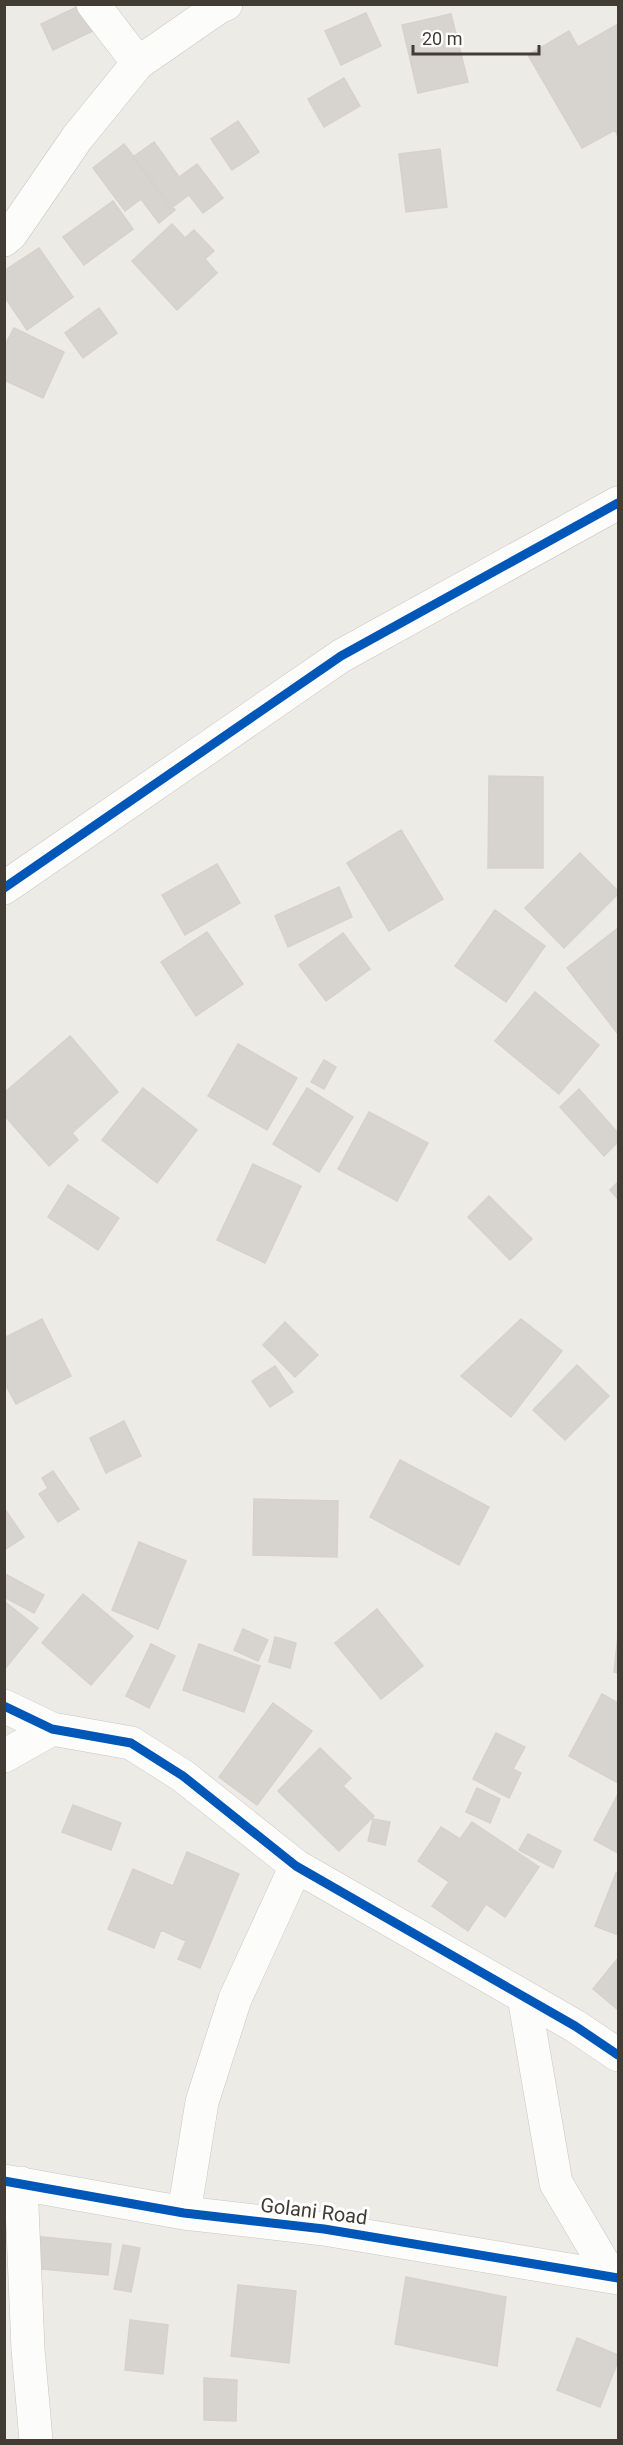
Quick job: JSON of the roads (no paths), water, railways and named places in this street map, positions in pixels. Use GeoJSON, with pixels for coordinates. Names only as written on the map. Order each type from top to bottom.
{"type":"FeatureCollection","features":[{"type":"Feature","properties":{"kind":"street"},"geometry":{"type":"LineString","coordinates":[[93,4],[138,63]]}},
{"type":"Feature","properties":{"kind":"street"},"geometry":{"type":"LineString","coordinates":[[4,240],[11,234],[77,138],[138,63],[219,6],[226,4]]}},
{"type":"Feature","properties":{"kind":"street"},"geometry":{"type":"LineString","coordinates":[[4,888],[341,656],[618,503]]}},
{"type":"Feature","properties":{"kind":"street"},"geometry":{"type":"LineString","coordinates":[[4,1706],[52,1729],[131,1743],[183,1776],[296,1866],[575,2026],[618,2055]]}},
{"type":"Feature","properties":{"kind":"street"},"geometry":{"type":"LineString","coordinates":[[4,1756],[52,1729]]}},
{"type":"Feature","properties":{"kind":"street"},"geometry":{"type":"LineString","coordinates":[[184,2213],[202,2102],[235,1999],[296,1866]]}},
{"type":"Feature","properties":{"kind":"street"},"geometry":{"type":"LineString","coordinates":[[524,1997],[556,2183],[614,2277]]}},
{"type":"Feature","properties":{"kind":"street"},"geometry":{"type":"LineString","coordinates":[[13,2182],[36,2440]]}},
{"type":"Feature","properties":{"kind":"street","name":"Golani Road"},"geometry":{"type":"LineString","coordinates":[[13,2182],[184,2213],[324,2229],[614,2277]]}}]}
